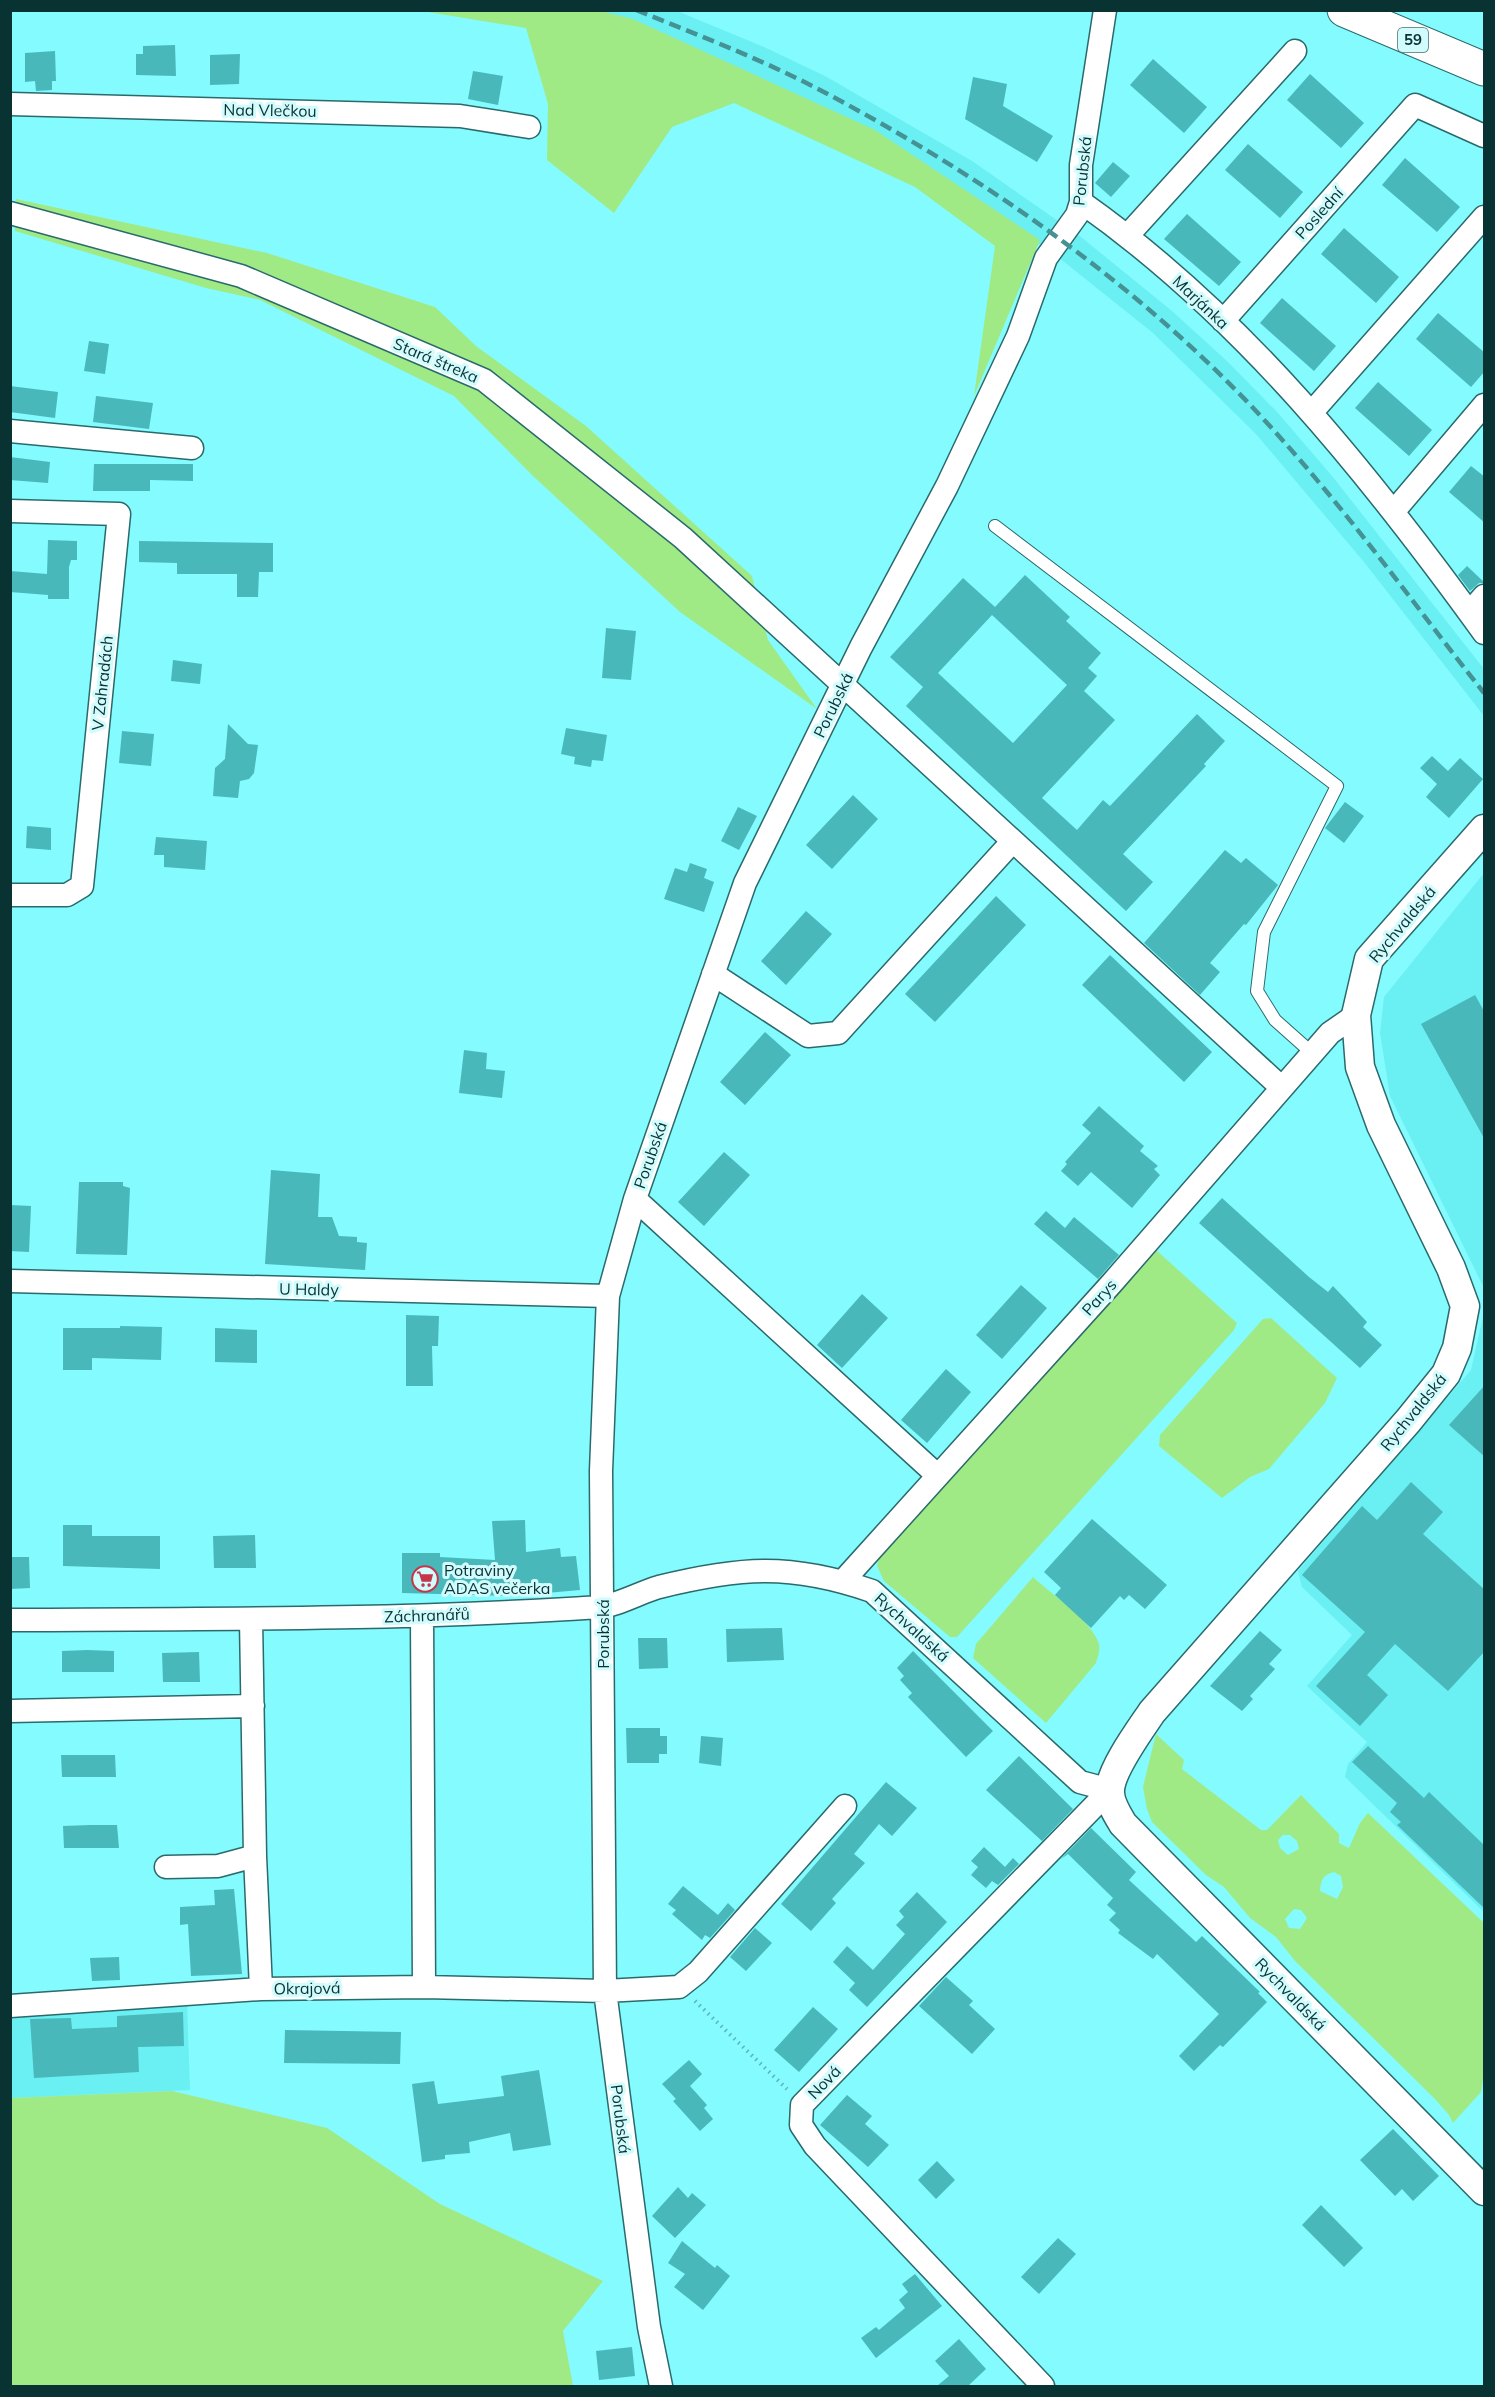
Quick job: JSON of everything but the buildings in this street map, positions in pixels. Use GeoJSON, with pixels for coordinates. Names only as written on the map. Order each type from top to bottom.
{"type":"FeatureCollection","features":[{"type":"Feature","properties":{"kind":"main road","name":"59"},"geometry":{"type":"LineString","coordinates":[[1344,10],[1485,69]]}},
{"type":"Feature","properties":{"kind":"street","name":"Porubská"},"geometry":{"type":"LineString","coordinates":[[661,2386],[649,2327],[605,1991],[601,1471],[608,1296],[634,1199],[745,883],[842,687],[947,486],[1018,336],[1046,258],[1077,215],[1081,202],[1081,165],[1105,10]]}},
{"type":"Feature","properties":{"kind":"street"},"geometry":{"type":"LineString","coordinates":[[1128,235],[1294,51]]}},
{"type":"Feature","properties":{"kind":"street","name":"Nad Vlečkou"},"geometry":{"type":"LineString","coordinates":[[10,104],[460,116],[529,127]]}},
{"type":"Feature","properties":{"kind":"street","name":"Poslední"},"geometry":{"type":"LineString","coordinates":[[1223,321],[1414,105],[1485,136]]}},
{"type":"Feature","properties":{"kind":"street","name":"Marjánka"},"geometry":{"type":"LineString","coordinates":[[1081,202],[1128,235],[1223,321],[1312,411],[1394,511],[1477,604],[1485,633]]}},
{"type":"Feature","properties":{"kind":"street","name":"Stará štreka"},"geometry":{"type":"LineString","coordinates":[[10,213],[242,276],[484,381],[683,538],[842,687],[1282,1088]]}},
{"type":"Feature","properties":{"kind":"street"},"geometry":{"type":"LineString","coordinates":[[1312,411],[1485,217]]}},
{"type":"Feature","properties":{"kind":"street"},"geometry":{"type":"LineString","coordinates":[[1394,511],[1485,405]]}},
{"type":"Feature","properties":{"kind":"street"},"geometry":{"type":"LineString","coordinates":[[10,431],[192,448]]}},
{"type":"Feature","properties":{"kind":"street","name":"V Zahradách"},"geometry":{"type":"LineString","coordinates":[[10,511],[119,514],[82,886],[68,895],[10,895]]}},
{"type":"Feature","properties":{"kind":"street","name":"Rychvaldská"},"geometry":{"type":"LineString","coordinates":[[1485,829],[1369,959],[1356,1015],[1360,1067],[1381,1125],[1451,1268],[1465,1306],[1457,1348],[1446,1374],[1408,1421],[1152,1712],[1123,1760],[1110,1790],[1113,1808],[1123,1824],[1485,2191]]}},
{"type":"Feature","properties":{"kind":"street"},"geometry":{"type":"LineString","coordinates":[[713,974],[808,1036],[838,1033],[1012,842]]}},
{"type":"Feature","properties":{"kind":"street","name":"Parys"},"geometry":{"type":"LineString","coordinates":[[843,1581],[1112,1283],[1330,1033],[1356,1015]]}},
{"type":"Feature","properties":{"kind":"street"},"geometry":{"type":"LineString","coordinates":[[634,1199],[937,1475]]}},
{"type":"Feature","properties":{"kind":"street","name":"U Haldy"},"geometry":{"type":"LineString","coordinates":[[10,1281],[608,1296]]}},
{"type":"Feature","properties":{"kind":"street","name":"Rychvaldská"},"geometry":{"type":"LineString","coordinates":[[603,1607],[638,1593],[712,1574],[760,1569],[800,1572],[843,1581],[872,1591],[1080,1782],[1110,1790]]}},
{"type":"Feature","properties":{"kind":"street","name":"Záchranářů"},"geometry":{"type":"LineString","coordinates":[[10,1620],[422,1616],[603,1607]]}},
{"type":"Feature","properties":{"kind":"street"},"geometry":{"type":"LineString","coordinates":[[422,1616],[424,1987]]}},
{"type":"Feature","properties":{"kind":"street"},"geometry":{"type":"LineString","coordinates":[[251,1619],[255,1856],[261,1989]]}},
{"type":"Feature","properties":{"kind":"street"},"geometry":{"type":"LineString","coordinates":[[10,1711],[253,1706]]}},
{"type":"Feature","properties":{"kind":"street","name":"Nová"},"geometry":{"type":"LineString","coordinates":[[1043,2386],[815,2146],[801,2125],[802,2105],[1110,1790]]}},
{"type":"Feature","properties":{"kind":"street"},"geometry":{"type":"LineString","coordinates":[[605,1991],[679,1987],[698,1972],[845,1806]]}},
{"type":"Feature","properties":{"kind":"street"},"geometry":{"type":"LineString","coordinates":[[166,1867],[218,1866],[255,1856]]}},
{"type":"Feature","properties":{"kind":"street","name":"Okrajová"},"geometry":{"type":"LineString","coordinates":[[10,2006],[261,1989],[424,1987],[605,1991]]}},
{"type":"Feature","properties":{"kind":"lane"},"geometry":{"type":"LineString","coordinates":[[995,526],[1337,786],[1264,932],[1257,991],[1275,1020],[1312,1053]]}},
{"type":"Feature","properties":{"kind":"path"},"geometry":{"type":"LineString","coordinates":[[679,1987],[767,2067],[802,2105]]}},
{"type":"Feature","properties":{"kind":"shaded area"},"geometry":{"type":"Polygon","coordinates":[[[587,11],[677,11],[764,47],[825,76],[972,161],[1081,237],[1172,311],[1228,362],[1278,413],[1332,476],[1484,669],[1484,716],[1364,562],[1256,434],[1153,333],[1063,261],[956,186],[587,11]]]}},
{"type":"Feature","properties":{"kind":"shaded area"},"geometry":{"type":"Polygon","coordinates":[[[1484,873],[1484,1288],[1390,1096],[1380,1033],[1384,997],[1484,873]]]}},
{"type":"Feature","properties":{"kind":"shaded area"},"geometry":{"type":"Polygon","coordinates":[[[1484,1312],[1484,1912],[1345,1777],[1348,1764],[1367,1742],[1307,1686],[1352,1635],[1302,1587],[1298,1571],[1471,1370],[1484,1312]]]}},
{"type":"Feature","properties":{"kind":"shaded area"},"geometry":{"type":"Polygon","coordinates":[[[187,2002],[190,2090],[11,2098],[10,2015],[187,2002]]]}},
{"type":"Feature","properties":{"kind":"green space"},"geometry":{"type":"Polygon","coordinates":[[[422,11],[601,11],[633,19],[875,130],[1040,240],[974,396],[995,246],[915,187],[734,103],[672,127],[614,213],[547,160],[548,104],[526,28],[422,11]]]}},
{"type":"Feature","properties":{"kind":"green space"},"geometry":{"type":"Polygon","coordinates":[[[16,199],[267,253],[435,307],[476,346],[586,426],[752,576],[768,640],[817,709],[680,612],[533,476],[454,396],[260,300],[206,288],[15,231],[16,199]]]}},
{"type":"Feature","properties":{"kind":"green space"},"geometry":{"type":"Polygon","coordinates":[[[1156,1250],[1237,1323],[1234,1330],[957,1637],[950,1637],[884,1581],[877,1566],[880,1554],[1156,1250]]]}},
{"type":"Feature","properties":{"kind":"green space"},"geometry":{"type":"Polygon","coordinates":[[[1271,1318],[1337,1378],[1325,1403],[1269,1469],[1250,1477],[1222,1498],[1159,1446],[1160,1435],[1263,1319],[1271,1318]]]}},
{"type":"Feature","properties":{"kind":"green space"},"geometry":{"type":"Polygon","coordinates":[[[1033,1577],[1089,1626],[1099,1644],[1096,1663],[1046,1723],[973,1658],[976,1644],[1033,1577]]]}},
{"type":"Feature","properties":{"kind":"green space"},"geometry":{"type":"Polygon","coordinates":[[[1156,1734],[1184,1760],[1182,1769],[1261,1830],[1267,1830],[1301,1795],[1339,1834],[1339,1843],[1349,1848],[1360,1823],[1368,1813],[1484,1923],[1484,2072],[1481,2092],[1453,2123],[1435,2099],[1295,1961],[1276,1937],[1250,1918],[1224,1887],[1206,1875],[1152,1822],[1143,1787],[1156,1734]],[[1283,1835],[1278,1840],[1280,1848],[1288,1855],[1299,1849],[1297,1841],[1290,1835],[1283,1835]],[[1334,1872],[1323,1878],[1320,1891],[1337,1899],[1343,1887],[1341,1876],[1334,1872]],[[1294,1909],[1285,1919],[1289,1928],[1300,1929],[1307,1918],[1301,1910],[1294,1909]]]}},
{"type":"Feature","properties":{"kind":"green space"},"geometry":{"type":"Polygon","coordinates":[[[172,2091],[327,2128],[440,2204],[603,2281],[563,2331],[573,2386],[11,2386],[11,2098],[172,2091]]]}},
{"type":"Feature","properties":{"kind":"railway"},"geometry":{"type":"LineString","coordinates":[[636,10],[775,68],[881,123],[1001,197],[1115,281],[1220,374],[1297,456],[1484,693]]}},
{"type":"Feature","properties":{"kind":"place","name":"Potraviny ADAS večerka"},"geometry":{"type":"Point","coordinates":[425,1579]}}]}
